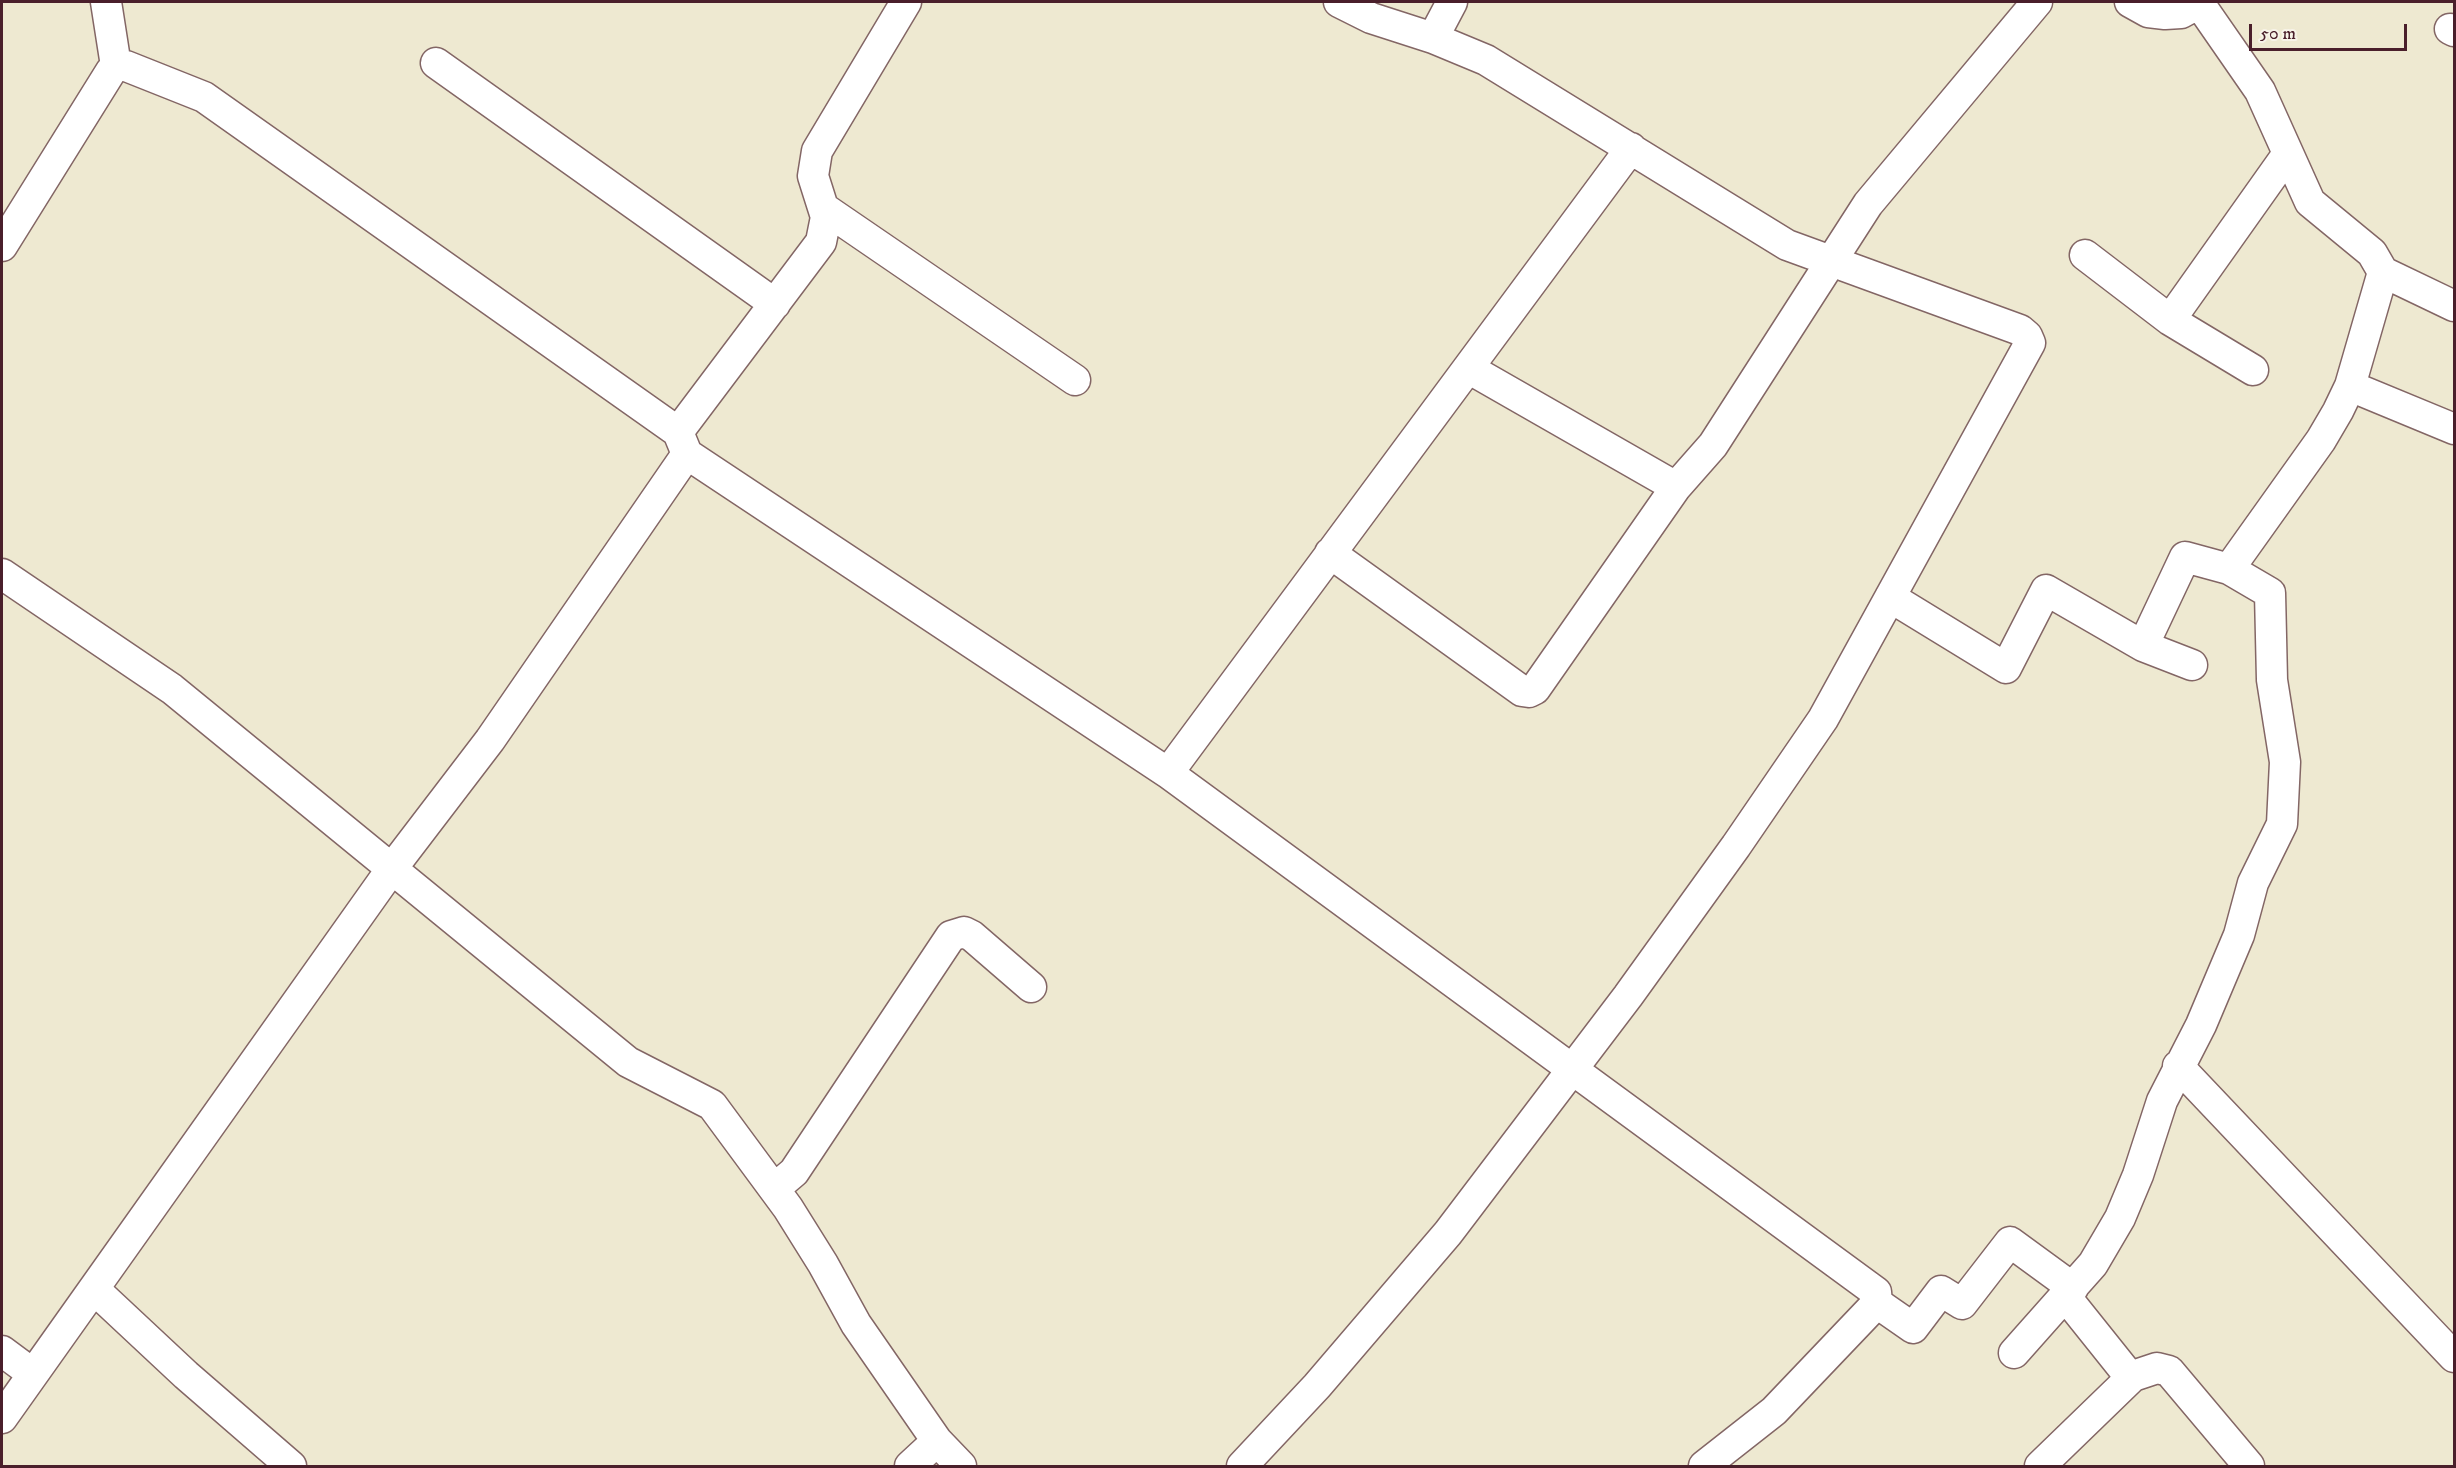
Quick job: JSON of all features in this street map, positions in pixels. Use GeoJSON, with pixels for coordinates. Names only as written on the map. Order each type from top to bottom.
{"type":"FeatureCollection","features":[{"type":"Feature","properties":{"kind":"street"},"geometry":{"type":"LineString","coordinates":[[2,246],[116,66],[106,2]]}},
{"type":"Feature","properties":{"kind":"street"},"geometry":{"type":"LineString","coordinates":[[2,1418],[393,867],[490,740],[775,304],[820,243],[826,224],[825,209],[813,176],[817,151],[906,2]]}},
{"type":"Feature","properties":{"kind":"street"},"geometry":{"type":"LineString","coordinates":[[1242,1467],[1317,1386],[1448,1233],[1635,987],[1823,719],[2030,343],[2028,336],[2020,330],[1787,244],[1486,60],[1433,38],[1371,18],[1339,2]]}},
{"type":"Feature","properties":{"kind":"street"},"geometry":{"type":"LineString","coordinates":[[1433,38],[1452,2]]}},
{"type":"Feature","properties":{"kind":"street"},"geometry":{"type":"LineString","coordinates":[[1330,554],[1522,691],[1529,692],[1535,689],[1676,487],[1713,444],[1834,261],[1868,204],[2037,2]]}},
{"type":"Feature","properties":{"kind":"street"},"geometry":{"type":"LineString","coordinates":[[2130,2],[2148,12],[2165,14],[2181,13],[2200,2],[2260,91],[2310,202],[2372,253],[2383,272],[2454,306]]}},
{"type":"Feature","properties":{"kind":"street"},"geometry":{"type":"LineString","coordinates":[[436,63],[775,304]]}},
{"type":"Feature","properties":{"kind":"street"},"geometry":{"type":"LineString","coordinates":[[116,66],[126,66],[204,97],[683,443],[1168,773],[1875,1292],[1877,1304],[1913,1328],[1941,1291],[1962,1304],[2010,1242],[2069,1292],[2126,1372],[2133,1376]]}},
{"type":"Feature","properties":{"kind":"street"},"geometry":{"type":"LineString","coordinates":[[1168,773],[1631,148]]}},
{"type":"Feature","properties":{"kind":"street"},"geometry":{"type":"LineString","coordinates":[[2170,320],[2287,155]]}},
{"type":"Feature","properties":{"kind":"street"},"geometry":{"type":"LineString","coordinates":[[825,209],[1075,380]]}},
{"type":"Feature","properties":{"kind":"street"},"geometry":{"type":"LineString","coordinates":[[2085,255],[2170,320],[2253,370]]}},
{"type":"Feature","properties":{"kind":"street"},"geometry":{"type":"LineString","coordinates":[[2229,569],[2321,440],[2350,386],[2383,272]]}},
{"type":"Feature","properties":{"kind":"street"},"geometry":{"type":"LineString","coordinates":[[1468,368],[1676,487]]}},
{"type":"Feature","properties":{"kind":"street"},"geometry":{"type":"LineString","coordinates":[[2350,386],[2454,429]]}},
{"type":"Feature","properties":{"kind":"street"},"geometry":{"type":"LineString","coordinates":[[2014,1353],[2093,1264],[2120,1218],[2138,1175],[2162,1101],[2201,1025],[2239,935],[2253,883],[2282,824],[2285,762],[2272,680],[2270,593],[2229,569],[2185,557],[2143,646]]}},
{"type":"Feature","properties":{"kind":"street"},"geometry":{"type":"LineString","coordinates":[[2,574],[172,689],[393,867],[628,1062],[712,1105],[774,1189],[824,1264],[856,1324],[937,1441],[961,1467]]}},
{"type":"Feature","properties":{"kind":"street"},"geometry":{"type":"LineString","coordinates":[[1890,597],[2006,668],[2046,590],[2143,646],[2192,665]]}},
{"type":"Feature","properties":{"kind":"street"},"geometry":{"type":"LineString","coordinates":[[774,1189],[794,1172],[951,936],[964,932],[972,936],[1032,987]]}},
{"type":"Feature","properties":{"kind":"street"},"geometry":{"type":"LineString","coordinates":[[2178,1066],[2454,1357]]}},
{"type":"Feature","properties":{"kind":"street"},"geometry":{"type":"LineString","coordinates":[[94,1288],[186,1375],[291,1467]]}},
{"type":"Feature","properties":{"kind":"street"},"geometry":{"type":"LineString","coordinates":[[1704,1467],[1774,1411],[1877,1304]]}},
{"type":"Feature","properties":{"kind":"street"},"geometry":{"type":"LineString","coordinates":[[2,1351],[33,1374]]}},
{"type":"Feature","properties":{"kind":"street"},"geometry":{"type":"LineString","coordinates":[[2040,1467],[2133,1376],[2157,1368],[2169,1371],[2249,1467]]}},
{"type":"Feature","properties":{"kind":"street"},"geometry":{"type":"LineString","coordinates":[[910,1467],[937,1441]]}}]}
